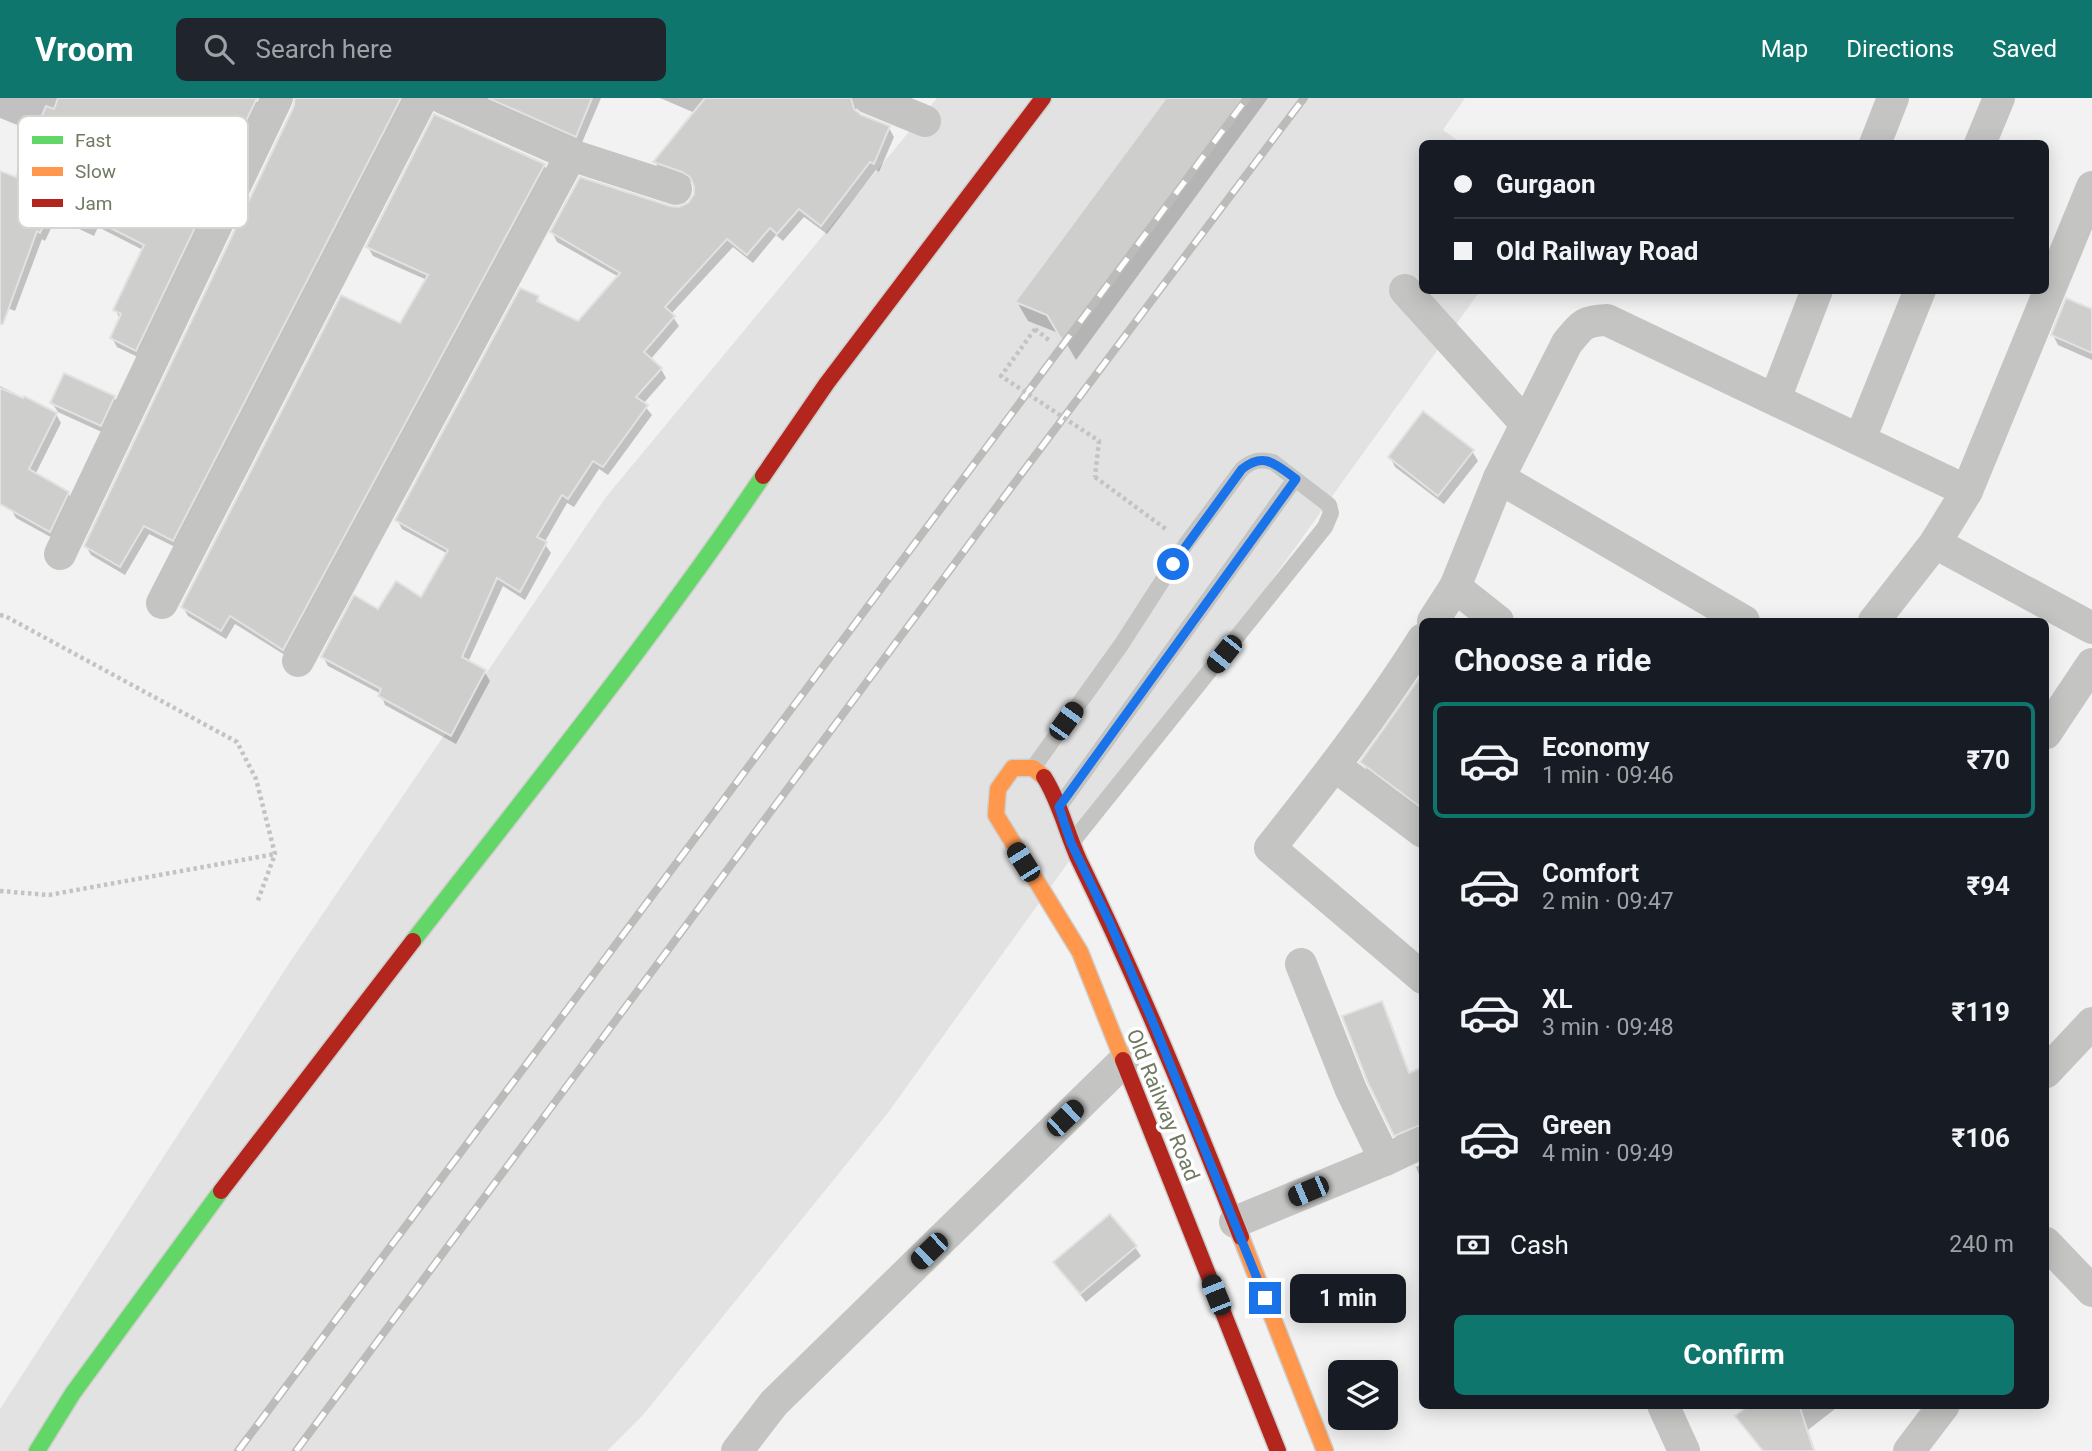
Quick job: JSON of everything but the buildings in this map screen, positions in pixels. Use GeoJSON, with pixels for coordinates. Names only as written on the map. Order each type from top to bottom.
{"type":"FeatureCollection","features":[{"type":"Feature","properties":{"kind":"street"},"geometry":{"type":"LineString","coordinates":[[248,159],[277,98]]}},
{"type":"Feature","properties":{"kind":"street"},"geometry":{"type":"LineString","coordinates":[[162,603],[422,98]]}},
{"type":"Feature","properties":{"kind":"street"},"geometry":{"type":"LineString","coordinates":[[443,98],[571,155],[676,190]]}},
{"type":"Feature","properties":{"kind":"street"},"geometry":{"type":"LineString","coordinates":[[869,98],[925,121]]}},
{"type":"Feature","properties":{"kind":"street"},"geometry":{"type":"LineString","coordinates":[[37,1451],[73,1393],[266,1129],[586,719],[718,544],[827,383],[1043,98]]}},
{"type":"Feature","properties":{"kind":"street"},"geometry":{"type":"LineString","coordinates":[[1877,140],[1893,98]]}},
{"type":"Feature","properties":{"kind":"street"},"geometry":{"type":"LineString","coordinates":[[1982,140],[1999,98]]}},
{"type":"Feature","properties":{"kind":"street"},"geometry":{"type":"LineString","coordinates":[[298,661],[571,155]]}},
{"type":"Feature","properties":{"kind":"street"},"geometry":{"type":"LineString","coordinates":[[2049,292],[2092,187]]}},
{"type":"Feature","properties":{"kind":"street"},"geometry":{"type":"LineString","coordinates":[[60,554],[215,228]]}},
{"type":"Feature","properties":{"kind":"street"},"geometry":{"type":"LineString","coordinates":[[1405,290],[1526,424]]}},
{"type":"Feature","properties":{"kind":"street"},"geometry":{"type":"LineString","coordinates":[[1775,399],[1815,294]]}},
{"type":"Feature","properties":{"kind":"street"},"geometry":{"type":"LineString","coordinates":[[1860,439],[1918,294]]}},
{"type":"Feature","properties":{"kind":"street"},"geometry":{"type":"LineString","coordinates":[[1876,618],[1935,544],[1967,491],[2048,294]]}},
{"type":"Feature","properties":{"kind":"street"},"geometry":{"type":"LineString","coordinates":[[1435,618],[1455,587],[1499,478],[1567,343],[1589,321],[1607,320],[1967,491]]}},
{"type":"Feature","properties":{"kind":"street"},"geometry":{"type":"LineString","coordinates":[[1499,478],[1739,618]]}},
{"type":"Feature","properties":{"kind":"street"},"geometry":{"type":"LineString","coordinates":[[1935,544],[2092,628]]}},
{"type":"Feature","properties":{"kind":"street"},"geometry":{"type":"LineString","coordinates":[[1455,587],[1494,618]]}},
{"type":"Feature","properties":{"kind":"street"},"geometry":{"type":"LineString","coordinates":[[1419,655],[1413,678],[1335,766],[1270,848],[1419,975]]}},
{"type":"Feature","properties":{"kind":"street"},"geometry":{"type":"LineString","coordinates":[[2049,728],[2092,664]]}},
{"type":"Feature","properties":{"kind":"street"},"geometry":{"type":"LineString","coordinates":[[1335,766],[1419,829]]}},
{"type":"Feature","properties":{"kind":"street","name":"Old Railway Road"},"geometry":{"type":"LineString","coordinates":[[1278,1451],[1080,952],[996,816],[994,798],[1000,782],[1013,768],[1033,768],[1046,778],[1071,843],[1110,923],[1155,1027],[1325,1451]]}},
{"type":"Feature","properties":{"kind":"street"},"geometry":{"type":"LineString","coordinates":[[1301,964],[1351,1090],[1385,1160]]}},
{"type":"Feature","properties":{"kind":"street"},"geometry":{"type":"LineString","coordinates":[[2049,1069],[2092,1023]]}},
{"type":"Feature","properties":{"kind":"street"},"geometry":{"type":"LineString","coordinates":[[737,1451],[774,1402],[1123,1062]]}},
{"type":"Feature","properties":{"kind":"street"},"geometry":{"type":"LineString","coordinates":[[1235,1222],[1419,1144]]}},
{"type":"Feature","properties":{"kind":"street"},"geometry":{"type":"LineString","coordinates":[[2049,1246],[2092,1292]]}},
{"type":"Feature","properties":{"kind":"street"},"geometry":{"type":"LineString","coordinates":[[1665,1409],[1684,1451]]}},
{"type":"Feature","properties":{"kind":"street"},"geometry":{"type":"LineString","coordinates":[[1909,1451],[1941,1409]]}},
{"type":"Feature","properties":{"kind":"lane"},"geometry":{"type":"LineString","coordinates":[[1033,768],[1121,645],[1186,544],[1242,469],[1252,461],[1262,459],[1273,462],[1329,505],[1331,513],[1325,527],[1071,843]]}},
{"type":"Feature","properties":{"kind":"lane"},"geometry":{"type":"LineString","coordinates":[[1059,807],[1296,479]]}},
{"type":"Feature","properties":{"kind":"path"},"geometry":{"type":"LineString","coordinates":[[1050,341],[1035,329],[1001,376],[1099,441],[1095,477],[1186,544]]}},
{"type":"Feature","properties":{"kind":"path"},"geometry":{"type":"LineString","coordinates":[[0,615],[237,742],[256,779],[275,854],[257,903]]}},
{"type":"Feature","properties":{"kind":"path"},"geometry":{"type":"LineString","coordinates":[[0,891],[49,895],[275,854]]}},
{"type":"Feature","properties":{"kind":"shaded area"},"geometry":{"type":"Polygon","coordinates":[[[937,98],[1465,98],[1443,130],[1457,140],[1419,140],[1419,294],[1478,294],[887,1114],[643,1415],[607,1451],[0,1451],[0,1409],[290,962],[606,497],[937,98]]]}},
{"type":"Feature","properties":{"kind":"railway"},"geometry":{"type":"LineString","coordinates":[[238,1451],[1247,98]]}},
{"type":"Feature","properties":{"kind":"railway"},"geometry":{"type":"LineString","coordinates":[[296,1451],[1013,485],[1304,98]]}},
{"type":"Feature","properties":{"kind":"traffic: fast"},"geometry":{"type":"LineString","coordinates":[[413,941],[636,654],[763,476]]}},
{"type":"Feature","properties":{"kind":"traffic: fast"},"geometry":{"type":"LineString","coordinates":[[37,1451],[73,1393],[221,1191]]}},
{"type":"Feature","properties":{"kind":"traffic: slow"},"geometry":{"type":"LineString","coordinates":[[1044,777],[1033,768],[1013,768],[998,789],[996,815],[1080,952],[1123,1060]]}},
{"type":"Feature","properties":{"kind":"traffic: slow"},"geometry":{"type":"LineString","coordinates":[[1241,1237],[1325,1451]]}},
{"type":"Feature","properties":{"kind":"traffic: jam"},"geometry":{"type":"LineString","coordinates":[[763,476],[827,383],[1043,98]]}},
{"type":"Feature","properties":{"kind":"traffic: jam"},"geometry":{"type":"LineString","coordinates":[[1044,777],[1164,1047],[1241,1237]]}},
{"type":"Feature","properties":{"kind":"traffic: jam"},"geometry":{"type":"LineString","coordinates":[[221,1191],[413,941]]}},
{"type":"Feature","properties":{"kind":"traffic: jam"},"geometry":{"type":"LineString","coordinates":[[1123,1060],[1278,1451]]}},
{"type":"Feature","properties":{"kind":"route"},"geometry":{"type":"LineString","coordinates":[[1173,564],[1242,469],[1252,461],[1262,459],[1273,462],[1296,479],[1059,807],[1071,843],[1110,923],[1155,1027],[1265,1298]]}}]}
